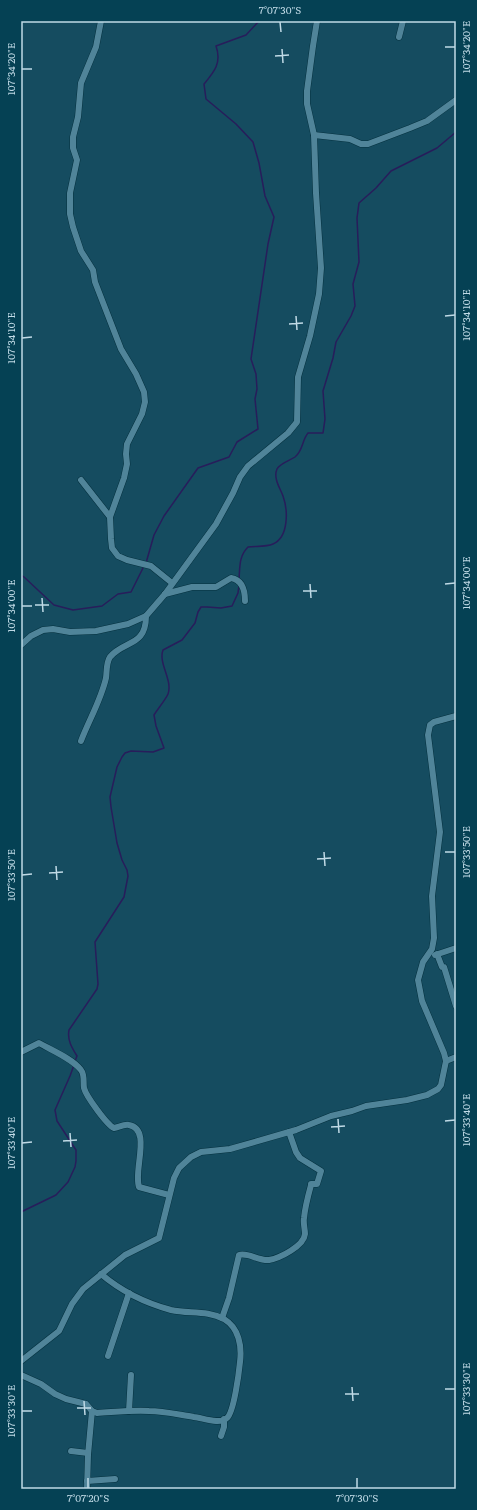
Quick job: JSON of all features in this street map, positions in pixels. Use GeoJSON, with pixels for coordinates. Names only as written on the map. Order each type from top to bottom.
{"type":"FeatureCollection","features":[{"type":"Feature","properties":{"kind":"street"},"geometry":{"type":"LineString","coordinates":[[101,21],[96,47],[81,83],[78,117],[73,137],[73,148],[77,160],[70,194],[70,214],[75,236],[81,251],[93,270],[95,282],[121,349],[136,374],[144,392],[145,402],[142,414],[127,444],[127,464],[124,478],[110,517],[112,548],[114,552],[122,559],[151,566],[172,583]]}},
{"type":"Feature","properties":{"kind":"street"},"geometry":{"type":"LineString","coordinates":[[21,645],[31,636],[43,630],[53,629],[70,632],[96,631],[128,624],[146,616],[165,594],[216,524],[234,493],[240,477],[248,466],[288,433],[297,422],[298,378],[310,336],[319,294],[321,268],[314,135],[308,110],[307,91],[317,21]]}},
{"type":"Feature","properties":{"kind":"street"},"geometry":{"type":"LineString","coordinates":[[398,37],[404,21]]}},
{"type":"Feature","properties":{"kind":"street"},"geometry":{"type":"LineString","coordinates":[[314,135],[349,139],[360,144],[368,144],[427,121],[456,100]]}},
{"type":"Feature","properties":{"kind":"street"},"geometry":{"type":"LineString","coordinates":[[81,480],[110,517]]}},
{"type":"Feature","properties":{"kind":"street"},"geometry":{"type":"LineString","coordinates":[[165,594],[192,587],[216,587],[231,578],[237,579],[242,584],[245,591],[245,601]]}},
{"type":"Feature","properties":{"kind":"street"},"geometry":{"type":"LineString","coordinates":[[81,741],[106,678],[108,661],[113,655],[133,643],[142,634],[145,628],[146,616]]}},
{"type":"Feature","properties":{"kind":"street"},"geometry":{"type":"LineString","coordinates":[[21,1361],[59,1331],[76,1298],[83,1288],[125,1255],[159,1238],[174,1178],[179,1168],[196,1154],[208,1150],[230,1149],[289,1132],[331,1116],[366,1106],[406,1100],[434,1092],[441,1085],[446,1061],[420,993],[419,976],[423,962],[432,949],[434,938],[432,896],[440,832],[428,741],[430,725],[434,722],[456,716]]}},
{"type":"Feature","properties":{"kind":"street"},"geometry":{"type":"LineString","coordinates":[[427,957],[456,948]]}},
{"type":"Feature","properties":{"kind":"street"},"geometry":{"type":"LineString","coordinates":[[437,954],[442,967],[444,967],[456,1006]]}},
{"type":"Feature","properties":{"kind":"street"},"geometry":{"type":"LineString","coordinates":[[21,1052],[38,1043],[72,1062],[83,1072],[86,1092],[109,1126],[116,1128],[128,1124],[134,1127],[141,1135],[138,1186],[144,1190],[169,1195]]}},
{"type":"Feature","properties":{"kind":"street"},"geometry":{"type":"LineString","coordinates":[[446,1061],[456,1058]]}},
{"type":"Feature","properties":{"kind":"street"},"geometry":{"type":"LineString","coordinates":[[222,1318],[227,1308],[233,1274],[239,1254],[260,1259],[270,1259],[293,1249],[302,1241],[304,1236],[304,1219],[311,1185],[317,1184],[321,1171],[300,1158],[296,1152],[289,1132]]}},
{"type":"Feature","properties":{"kind":"street"},"geometry":{"type":"LineString","coordinates":[[21,1375],[41,1384],[55,1394],[66,1399],[86,1404],[92,1411],[98,1413],[150,1410],[212,1420],[224,1420],[229,1416],[239,1376],[241,1350],[240,1341],[231,1323],[222,1318],[205,1313],[172,1310],[116,1287],[101,1274]]}},
{"type":"Feature","properties":{"kind":"street"},"geometry":{"type":"LineString","coordinates":[[108,1356],[129,1293]]}},
{"type":"Feature","properties":{"kind":"street"},"geometry":{"type":"LineString","coordinates":[[129,1411],[131,1375]]}},
{"type":"Feature","properties":{"kind":"street"},"geometry":{"type":"LineString","coordinates":[[87,1489],[88,1453],[92,1411]]}},
{"type":"Feature","properties":{"kind":"street"},"geometry":{"type":"LineString","coordinates":[[221,1436],[224,1427],[224,1420]]}},
{"type":"Feature","properties":{"kind":"street"},"geometry":{"type":"LineString","coordinates":[[71,1451],[88,1453]]}},
{"type":"Feature","properties":{"kind":"street"},"geometry":{"type":"LineString","coordinates":[[87,1480],[115,1479]]}},
{"type":"Feature","properties":{"kind":"waterway"},"geometry":{"type":"LineString","coordinates":[[146,563],[154,535],[164,516],[198,468],[229,457],[237,442],[258,429],[255,399],[257,389],[256,374],[251,359],[268,244],[274,217],[265,196],[259,163],[253,142],[236,124],[206,99],[204,84],[216,67],[218,57],[216,46],[246,35],[259,21]]}},
{"type":"Feature","properties":{"kind":"waterway"},"geometry":{"type":"LineString","coordinates":[[239,579],[241,558],[245,550],[248,547],[273,544],[278,541],[285,529],[286,508],[276,479],[277,469],[280,465],[298,455],[308,433],[323,433],[325,419],[323,391],[333,358],[336,342],[355,306],[353,284],[359,262],[357,218],[359,203],[376,188],[391,171],[437,148],[456,132]]}},
{"type":"Feature","properties":{"kind":"waterway"},"geometry":{"type":"LineString","coordinates":[[21,575],[54,605],[73,610],[102,606],[118,594],[131,592],[144,566]]}},
{"type":"Feature","properties":{"kind":"waterway"},"geometry":{"type":"LineString","coordinates":[[75,1061],[77,1056],[69,1041],[69,1030],[97,989],[98,984],[95,942],[124,897],[128,876],[117,843],[111,807],[110,797],[117,767],[125,753],[131,751],[153,752],[164,748],[156,726],[154,715],[167,696],[169,689],[169,683],[162,660],[163,650],[182,640],[195,623],[201,607],[221,608],[232,606],[238,593],[239,585]]}},
{"type":"Feature","properties":{"kind":"waterway"},"geometry":{"type":"LineString","coordinates":[[21,1212],[56,1195],[68,1182],[75,1167],[76,1150],[57,1121],[55,1110],[74,1065]]}}]}
